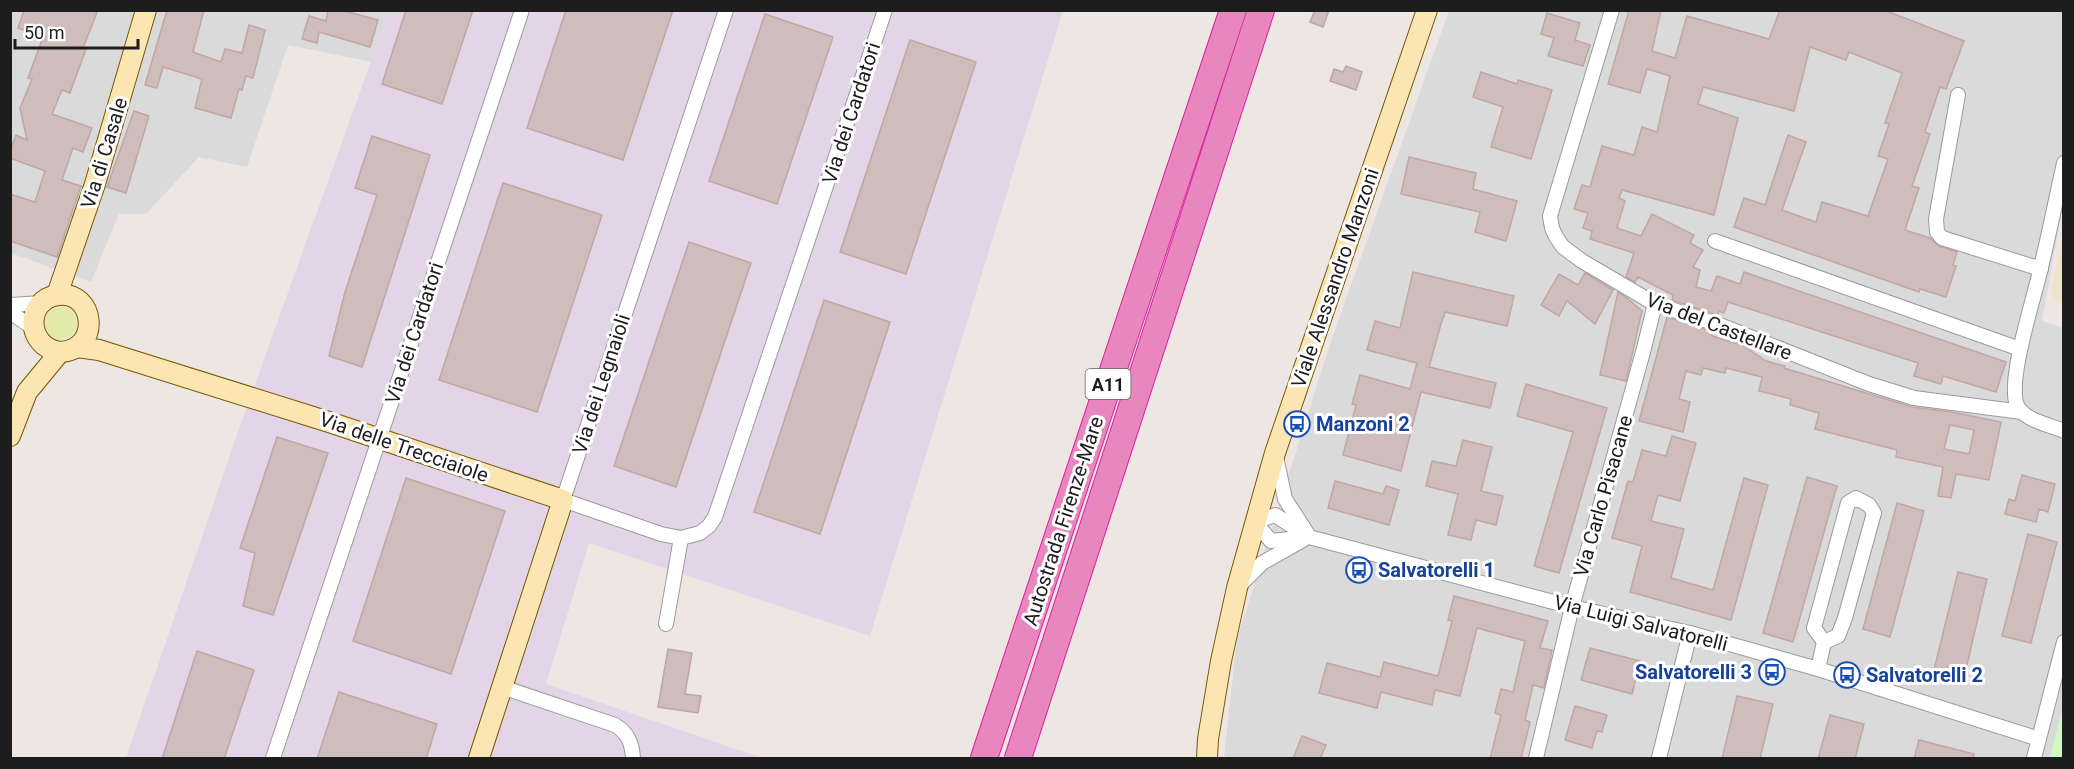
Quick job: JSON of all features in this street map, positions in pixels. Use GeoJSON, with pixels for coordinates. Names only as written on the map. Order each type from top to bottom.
{"type":"FeatureCollection","features":[{"type":"Feature","properties":{"kind":"highway","name":"Autostrada Firenze-Mare"},"geometry":{"type":"LineString","coordinates":[[984,759],[1233,10]]}},
{"type":"Feature","properties":{"kind":"highway","name":"Autostrada Firenze-Mare"},"geometry":{"type":"LineString","coordinates":[[1018,759],[1261,10]]}},
{"type":"Feature","properties":{"kind":"street","name":"Via di Casale"},"geometry":{"type":"LineString","coordinates":[[27,392],[35,334],[34,317],[50,299],[92,194],[146,10]]}},
{"type":"Feature","properties":{"kind":"street","name":"Via dei Cardatori"},"geometry":{"type":"LineString","coordinates":[[273,759],[522,10]]}},
{"type":"Feature","properties":{"kind":"street","name":"Via dei Legnaioli"},"geometry":{"type":"LineString","coordinates":[[479,759],[726,10]]}},
{"type":"Feature","properties":{"kind":"street","name":"Via dei Cardatori"},"geometry":{"type":"LineString","coordinates":[[681,538],[700,533],[715,517],[885,10]]}},
{"type":"Feature","properties":{"kind":"street","name":"Viale Alessandro Manzoni"},"geometry":{"type":"LineString","coordinates":[[1207,759],[1208,739],[1221,661],[1237,588],[1275,453],[1426,10]]}},
{"type":"Feature","properties":{"kind":"street","name":"Via del Castellare"},"geometry":{"type":"LineString","coordinates":[[1612,10],[1550,216],[1552,228],[1563,247],[1654,304],[1720,325],[1869,384],[1914,398],[2022,412],[2064,430]]}},
{"type":"Feature","properties":{"kind":"street"},"geometry":{"type":"LineString","coordinates":[[1958,95],[1936,219],[1937,232],[1942,238],[1953,242],[2041,269]]}},
{"type":"Feature","properties":{"kind":"street"},"geometry":{"type":"LineString","coordinates":[[2022,412],[2017,406],[2014,389],[2020,350],[2041,269],[2064,163]]}},
{"type":"Feature","properties":{"kind":"street"},"geometry":{"type":"LineString","coordinates":[[1715,241],[2020,350]]}},
{"type":"Feature","properties":{"kind":"street"},"geometry":{"type":"LineString","coordinates":[[10,305],[71,297],[78,301],[87,313],[89,323],[86,337],[69,349],[27,392],[10,436]]}},
{"type":"Feature","properties":{"kind":"street","name":"Via Carlo Pisacane"},"geometry":{"type":"LineString","coordinates":[[1536,759],[1572,608],[1643,352],[1654,304]]}},
{"type":"Feature","properties":{"kind":"street"},"geometry":{"type":"LineString","coordinates":[[10,312],[49,349],[69,349]]}},
{"type":"Feature","properties":{"kind":"street"},"geometry":{"type":"LineString","coordinates":[[89,323],[126,358]]}},
{"type":"Feature","properties":{"kind":"street","name":"Via delle Trecciaiole"},"geometry":{"type":"LineString","coordinates":[[69,349],[99,350],[126,358],[379,439],[662,534],[681,538]]}},
{"type":"Feature","properties":{"kind":"street"},"geometry":{"type":"LineString","coordinates":[[1237,588],[1262,563],[1310,537],[1285,499],[1275,453]]}},
{"type":"Feature","properties":{"kind":"street"},"geometry":{"type":"LineString","coordinates":[[1818,669],[1824,642],[1814,628],[1848,503],[1856,498],[1869,505],[1874,513],[1838,636],[1824,642]]}},
{"type":"Feature","properties":{"kind":"street","name":"Via Luigi Salvatorelli"},"geometry":{"type":"LineString","coordinates":[[1310,537],[1270,541],[1255,522],[1275,515],[1310,537],[1572,608],[1690,633],[1818,669],[2039,739]]}},
{"type":"Feature","properties":{"kind":"street"},"geometry":{"type":"LineString","coordinates":[[666,624],[681,538]]}},
{"type":"Feature","properties":{"kind":"street"},"geometry":{"type":"LineString","coordinates":[[1830,569],[1856,578]]}},
{"type":"Feature","properties":{"kind":"street"},"geometry":{"type":"LineString","coordinates":[[1659,759],[1690,633]]}},
{"type":"Feature","properties":{"kind":"street"},"geometry":{"type":"LineString","coordinates":[[2034,759],[2064,642]]}},
{"type":"Feature","properties":{"kind":"street"},"geometry":{"type":"LineString","coordinates":[[502,687],[615,725],[629,737],[633,759]]}},
{"type":"Feature","properties":{"kind":"shaded area"},"geometry":{"type":"Polygon","coordinates":[[[10,11],[389,11],[372,62],[288,45],[247,167],[199,157],[146,214],[119,214],[91,282],[11,253],[10,11]]]}},
{"type":"Feature","properties":{"kind":"shaded area"},"geometry":{"type":"Polygon","coordinates":[[[389,11],[1063,11],[870,636],[589,543],[546,684],[762,758],[126,758],[238,432],[389,11]]]}},
{"type":"Feature","properties":{"kind":"shaded area"},"geometry":{"type":"Polygon","coordinates":[[[1449,11],[2063,11],[2063,204],[2042,321],[2063,328],[2063,758],[1224,758],[1237,639],[1329,347],[1449,11]]]}},
{"type":"Feature","properties":{"kind":"shaded area"},"geometry":{"type":"Polygon","coordinates":[[[2063,233],[2063,304],[2056,301],[2051,294],[2063,233]]]}},
{"type":"Feature","properties":{"kind":"green space"},"geometry":{"type":"Polygon","coordinates":[[[61,307],[72,312],[77,323],[72,334],[61,339],[50,334],[45,323],[50,312],[61,307]]]}},
{"type":"Feature","properties":{"kind":"green space"},"geometry":{"type":"Polygon","coordinates":[[[2063,707],[2063,758],[2050,758],[2063,707]]]}},
{"type":"Feature","properties":{"kind":"building"},"geometry":{"type":"Polygon","coordinates":[[[24,10],[98,10],[83,48],[86,49],[70,93],[62,90],[52,114],[92,128],[83,152],[73,148],[62,180],[81,186],[57,257],[10,241],[10,194],[35,202],[45,171],[10,158],[16,135],[27,140],[20,108],[32,79],[28,78],[43,37],[18,28],[24,10]]]}},
{"type":"Feature","properties":{"kind":"building"},"geometry":{"type":"Polygon","coordinates":[[[167,10],[204,10],[193,52],[221,62],[225,49],[242,53],[249,25],[265,30],[253,78],[246,76],[242,90],[239,89],[231,118],[195,108],[202,79],[163,67],[157,88],[145,85],[167,10]]]}},
{"type":"Feature","properties":{"kind":"building"},"geometry":{"type":"Polygon","coordinates":[[[328,10],[341,10],[378,20],[370,47],[319,32],[317,43],[302,39],[309,16],[326,21],[328,10]]]}},
{"type":"Feature","properties":{"kind":"building"},"geometry":{"type":"Polygon","coordinates":[[[406,10],[473,10],[442,104],[382,84],[406,10]]]}},
{"type":"Feature","properties":{"kind":"building"},"geometry":{"type":"Polygon","coordinates":[[[566,10],[673,10],[623,160],[527,128],[566,10]]]}},
{"type":"Feature","properties":{"kind":"building"},"geometry":{"type":"Polygon","coordinates":[[[1315,10],[1329,10],[1323,27],[1310,22],[1315,10]]]}},
{"type":"Feature","properties":{"kind":"building"},"geometry":{"type":"Polygon","coordinates":[[[1629,10],[1661,10],[1652,51],[1675,58],[1687,16],[1769,39],[1780,10],[1884,10],[1964,41],[1946,89],[1940,87],[1925,132],[1930,134],[1912,186],[1919,188],[1905,230],[1930,238],[1939,246],[1957,252],[1953,265],[1956,266],[1946,297],[1920,289],[1919,292],[1734,227],[1744,198],[1765,205],[1788,135],[1806,142],[1782,210],[1816,222],[1822,202],[1868,216],[1888,159],[1878,156],[1889,124],[1885,123],[1902,73],[1849,52],[1846,60],[1810,47],[1794,111],[1703,87],[1698,104],[1738,118],[1714,215],[1622,190],[1619,198],[1625,201],[1617,228],[1641,236],[1652,214],[1694,235],[1690,243],[1703,250],[1693,267],[1700,270],[1696,287],[1711,291],[1717,276],[1740,284],[1744,272],[2006,362],[1996,392],[1943,376],[1941,384],[1914,376],[1918,363],[1728,302],[1724,313],[1719,311],[1718,315],[1672,300],[1673,295],[1638,277],[1635,282],[1626,277],[1634,253],[1590,239],[1592,231],[1583,228],[1588,213],[1574,209],[1582,185],[1590,187],[1602,146],[1634,155],[1642,127],[1657,132],[1670,76],[1647,69],[1640,93],[1608,84],[1629,10]]]}},
{"type":"Feature","properties":{"kind":"building"},"geometry":{"type":"Polygon","coordinates":[[[1547,13],[1580,23],[1575,40],[1590,45],[1583,66],[1548,56],[1554,38],[1541,34],[1547,13]]]}},
{"type":"Feature","properties":{"kind":"building"},"geometry":{"type":"Polygon","coordinates":[[[765,14],[833,37],[777,204],[709,181],[765,14]]]}},
{"type":"Feature","properties":{"kind":"building"},"geometry":{"type":"Polygon","coordinates":[[[910,40],[976,62],[906,274],[840,252],[910,40]]]}},
{"type":"Feature","properties":{"kind":"building"},"geometry":{"type":"Polygon","coordinates":[[[1346,66],[1362,72],[1356,90],[1330,81],[1334,69],[1343,72],[1346,66]]]}},
{"type":"Feature","properties":{"kind":"building"},"geometry":{"type":"Polygon","coordinates":[[[1481,72],[1517,84],[1518,80],[1552,90],[1531,159],[1491,147],[1503,107],[1473,97],[1481,72]]]}},
{"type":"Feature","properties":{"kind":"building"},"geometry":{"type":"Polygon","coordinates":[[[134,111],[149,116],[126,193],[107,187],[134,111]]]}},
{"type":"Feature","properties":{"kind":"building"},"geometry":{"type":"Polygon","coordinates":[[[372,136],[430,155],[362,367],[329,356],[345,292],[377,195],[355,188],[372,136]]]}},
{"type":"Feature","properties":{"kind":"building"},"geometry":{"type":"Polygon","coordinates":[[[1409,157],[1476,173],[1473,189],[1517,201],[1506,241],[1475,232],[1480,212],[1401,194],[1409,157]]]}},
{"type":"Feature","properties":{"kind":"building"},"geometry":{"type":"Polygon","coordinates":[[[503,183],[602,215],[537,412],[439,380],[503,183]]]}},
{"type":"Feature","properties":{"kind":"building"},"geometry":{"type":"Polygon","coordinates":[[[689,242],[751,263],[676,487],[614,466],[689,242]]]}},
{"type":"Feature","properties":{"kind":"building"},"geometry":{"type":"Polygon","coordinates":[[[1413,272],[1514,296],[1507,326],[1445,312],[1429,367],[1496,383],[1490,408],[1421,392],[1401,471],[1343,455],[1356,405],[1352,404],[1360,375],[1410,389],[1417,363],[1367,350],[1375,321],[1400,328],[1413,272]]]}},
{"type":"Feature","properties":{"kind":"building"},"geometry":{"type":"Polygon","coordinates":[[[1585,273],[1613,290],[1595,324],[1567,301],[1559,316],[1541,305],[1559,274],[1578,285],[1585,273]]]}},
{"type":"Feature","properties":{"kind":"building"},"geometry":{"type":"Polygon","coordinates":[[[1618,292],[1642,311],[1626,381],[1600,375],[1618,292]]]}},
{"type":"Feature","properties":{"kind":"building"},"geometry":{"type":"Polygon","coordinates":[[[824,300],[890,322],[820,534],[754,512],[824,300]]]}},
{"type":"Feature","properties":{"kind":"building"},"geometry":{"type":"Polygon","coordinates":[[[1667,317],[1713,332],[1712,336],[1742,345],[1766,361],[1785,366],[1784,368],[1912,407],[2001,422],[1989,480],[1956,474],[1951,498],[1938,496],[1943,467],[1896,457],[1897,450],[1815,429],[1819,413],[1790,405],[1791,399],[1759,391],[1762,377],[1726,368],[1725,373],[1703,368],[1701,375],[1686,371],[1679,399],[1690,402],[1683,432],[1639,421],[1667,317]],[[1950,425],[1944,449],[1969,454],[1974,430],[1950,425]]]}},
{"type":"Feature","properties":{"kind":"building"},"geometry":{"type":"Polygon","coordinates":[[[1526,384],[1607,408],[1559,573],[1534,566],[1573,432],[1517,416],[1526,384]]]}},
{"type":"Feature","properties":{"kind":"building"},"geometry":{"type":"Polygon","coordinates":[[[1672,436],[1696,443],[1680,501],[1658,495],[1651,521],[1684,529],[1671,578],[1713,590],[1744,478],[1768,485],[1731,620],[1630,592],[1642,546],[1612,538],[1628,481],[1633,482],[1642,450],[1666,456],[1672,436]]]}},
{"type":"Feature","properties":{"kind":"building"},"geometry":{"type":"Polygon","coordinates":[[[277,437],[328,453],[273,615],[243,606],[255,553],[240,548],[277,437]]]}},
{"type":"Feature","properties":{"kind":"building"},"geometry":{"type":"Polygon","coordinates":[[[1463,440],[1492,447],[1481,491],[1503,496],[1496,525],[1476,520],[1471,540],[1448,535],[1458,494],[1426,486],[1432,461],[1456,466],[1463,440]]]}},
{"type":"Feature","properties":{"kind":"building"},"geometry":{"type":"Polygon","coordinates":[[[2022,475],[2055,484],[2048,512],[2039,509],[2036,522],[2005,514],[2009,499],[2015,501],[2022,475]]]}},
{"type":"Feature","properties":{"kind":"building"},"geometry":{"type":"Polygon","coordinates":[[[1807,477],[1837,486],[1793,642],[1763,633],[1807,477]]]}},
{"type":"Feature","properties":{"kind":"building"},"geometry":{"type":"Polygon","coordinates":[[[406,478],[505,511],[451,674],[353,641],[406,478]]]}},
{"type":"Feature","properties":{"kind":"building"},"geometry":{"type":"Polygon","coordinates":[[[1335,481],[1383,494],[1386,486],[1399,490],[1389,525],[1328,508],[1335,481]]]}},
{"type":"Feature","properties":{"kind":"building"},"geometry":{"type":"Polygon","coordinates":[[[1897,503],[1924,511],[1890,637],[1863,629],[1897,503]]]}},
{"type":"Feature","properties":{"kind":"building"},"geometry":{"type":"Polygon","coordinates":[[[2028,534],[2057,542],[2031,643],[2002,636],[2028,534]]]}},
{"type":"Feature","properties":{"kind":"building"},"geometry":{"type":"Polygon","coordinates":[[[1958,572],[1987,579],[1963,682],[1933,674],[1958,572]]]}},
{"type":"Feature","properties":{"kind":"building"},"geometry":{"type":"Polygon","coordinates":[[[1454,596],[1548,621],[1540,648],[1552,650],[1544,688],[1533,685],[1525,720],[1530,722],[1521,759],[1490,759],[1501,715],[1495,713],[1501,689],[1513,692],[1525,641],[1477,628],[1460,696],[1435,690],[1432,705],[1381,692],[1377,708],[1319,693],[1327,663],[1380,677],[1384,662],[1438,676],[1452,621],[1448,620],[1454,596]]]}},
{"type":"Feature","properties":{"kind":"building"},"geometry":{"type":"Polygon","coordinates":[[[1590,648],[1640,661],[1632,694],[1581,680],[1590,648]]]}},
{"type":"Feature","properties":{"kind":"building"},"geometry":{"type":"Polygon","coordinates":[[[668,649],[692,653],[685,694],[701,696],[698,713],[658,707],[668,649]]]}},
{"type":"Feature","properties":{"kind":"building"},"geometry":{"type":"Polygon","coordinates":[[[197,651],[254,670],[224,759],[162,759],[197,651]]]}},
{"type":"Feature","properties":{"kind":"building"},"geometry":{"type":"Polygon","coordinates":[[[339,692],[437,724],[426,759],[317,759],[339,692]]]}},
{"type":"Feature","properties":{"kind":"building"},"geometry":{"type":"Polygon","coordinates":[[[1737,696],[1773,704],[1760,759],[1722,759],[1737,696]]]}},
{"type":"Feature","properties":{"kind":"building"},"geometry":{"type":"Polygon","coordinates":[[[1575,706],[1607,715],[1602,732],[1597,731],[1592,748],[1565,740],[1575,706]]]}},
{"type":"Feature","properties":{"kind":"building"},"geometry":{"type":"Polygon","coordinates":[[[1830,715],[1864,724],[1855,759],[1818,759],[1830,715]]]}},
{"type":"Feature","properties":{"kind":"building"},"geometry":{"type":"Polygon","coordinates":[[[1302,736],[1326,745],[1320,759],[1293,759],[1302,736]]]}},
{"type":"Feature","properties":{"kind":"building"},"geometry":{"type":"Polygon","coordinates":[[[1919,740],[1974,754],[1973,759],[1914,759],[1919,740]]]}},
{"type":"Feature","properties":{"kind":"place","name":"Manzoni 2"},"geometry":{"type":"Point","coordinates":[1297,424]}},
{"type":"Feature","properties":{"kind":"place","name":"Salvatorelli 1"},"geometry":{"type":"Point","coordinates":[1359,570]}},
{"type":"Feature","properties":{"kind":"place","name":"Salvatorelli 3"},"geometry":{"type":"Point","coordinates":[1772,672]}},
{"type":"Feature","properties":{"kind":"place","name":"Salvatorelli 2"},"geometry":{"type":"Point","coordinates":[1847,675]}}]}
